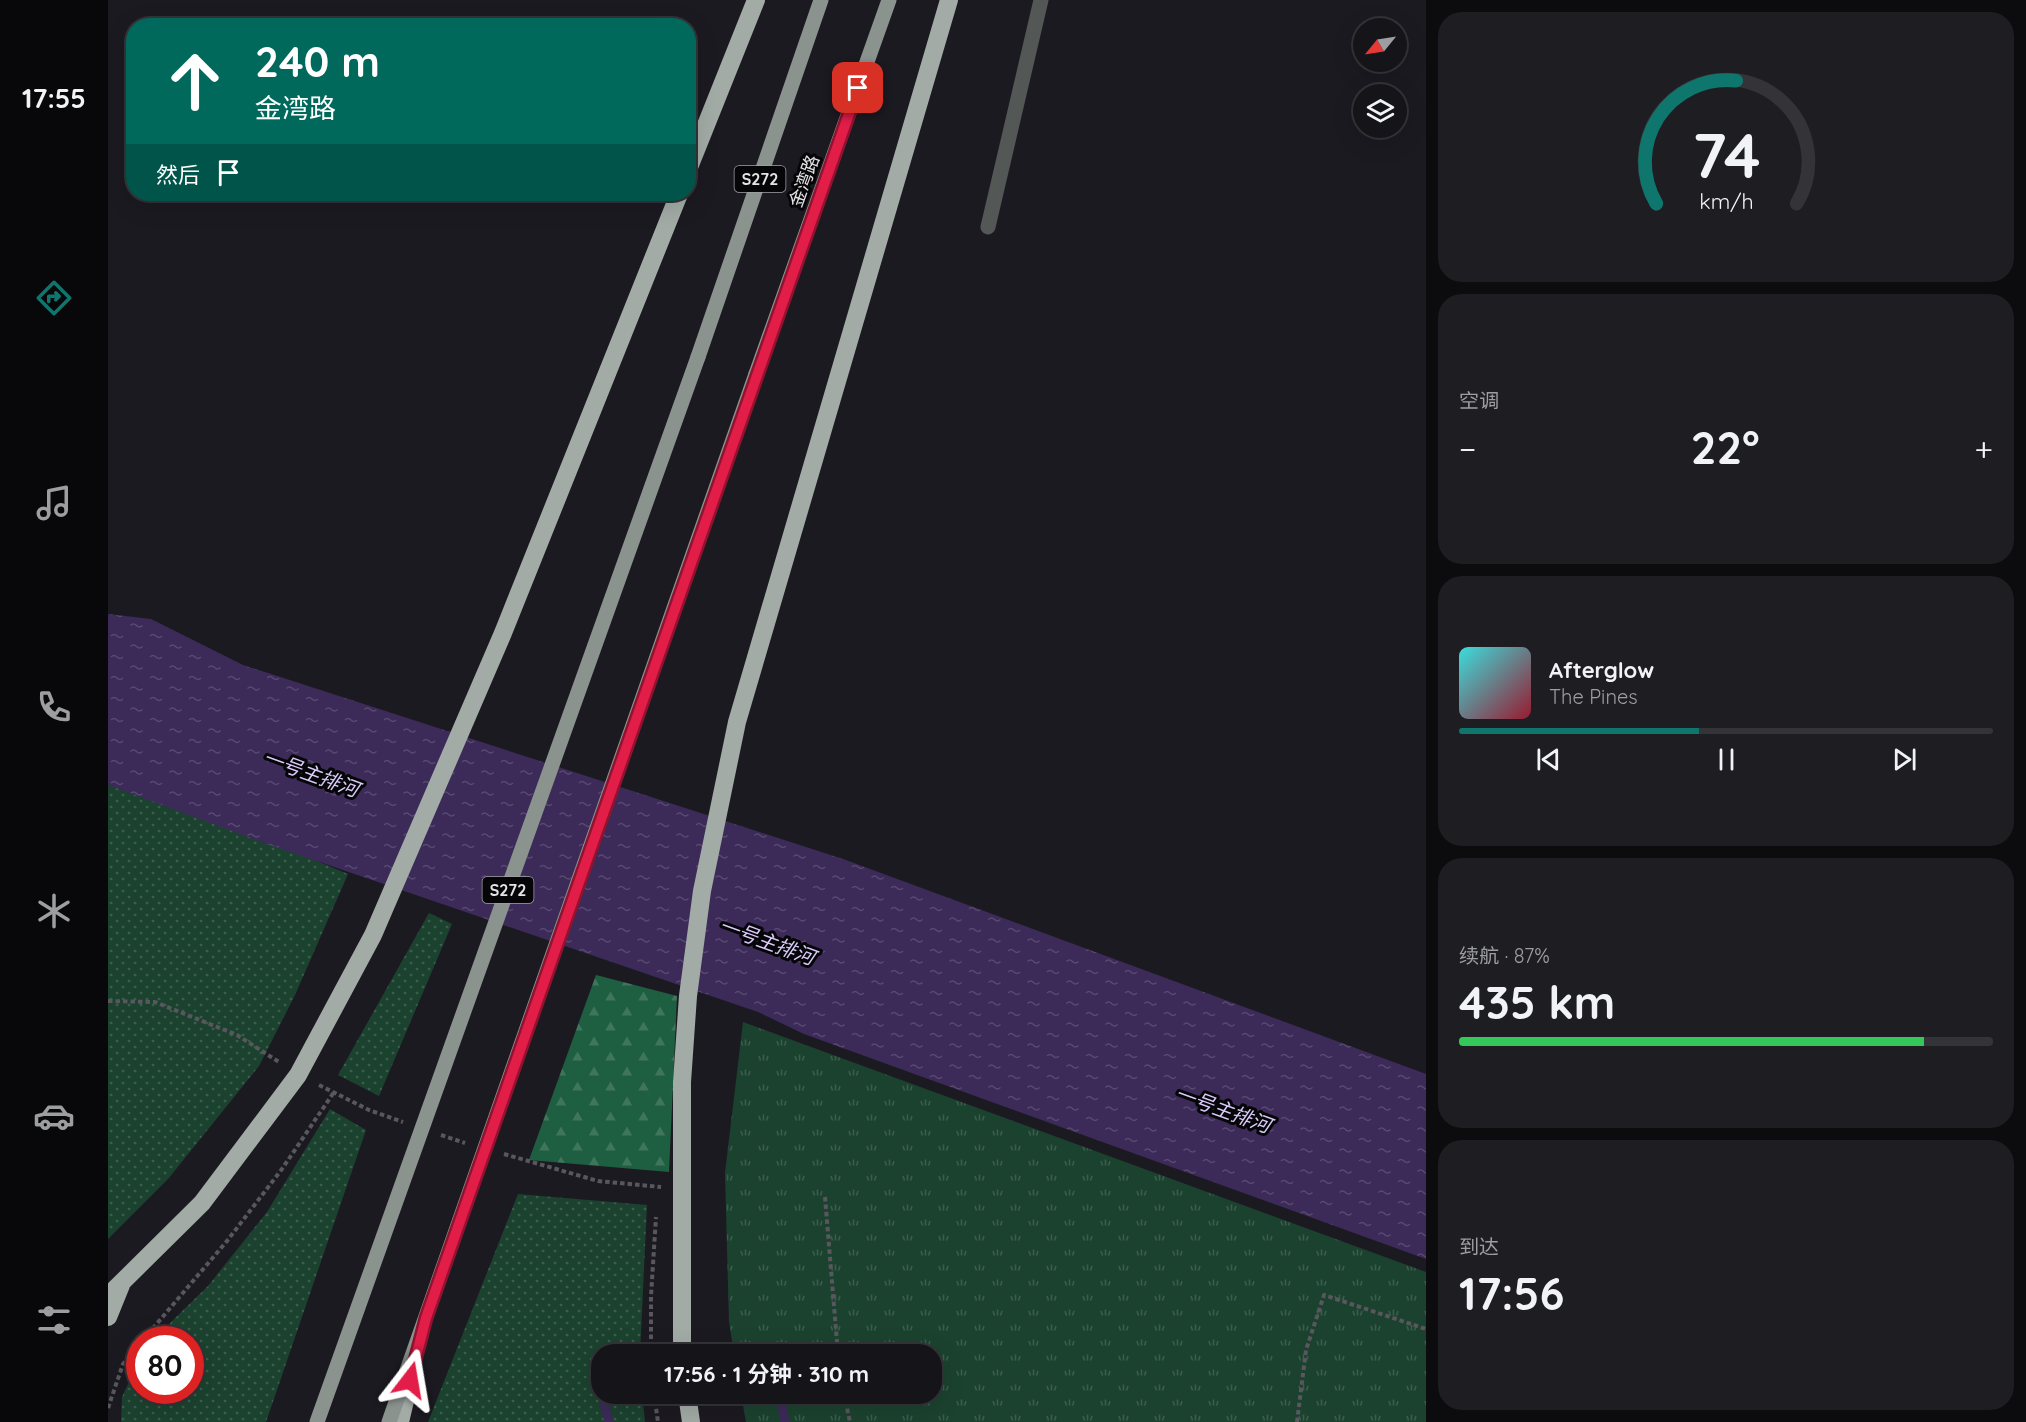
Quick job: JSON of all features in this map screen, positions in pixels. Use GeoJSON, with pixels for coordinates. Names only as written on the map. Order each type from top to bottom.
{"type":"FeatureCollection","features":[{"type":"Feature","properties":{"kind":"highway"},"geometry":{"type":"LineString","coordinates":[[696,150],[756,0]]}},
{"type":"Feature","properties":{"kind":"highway"},"geometry":{"type":"LineString","coordinates":[[682,1344],[682,1082],[688,996],[702,891],[737,722],[949,0]]}},
{"type":"Feature","properties":{"kind":"highway"},"geometry":{"type":"LineString","coordinates":[[108,1296],[202,1203],[298,1075],[373,935],[503,633],[676,201]]}},
{"type":"Feature","properties":{"kind":"highway"},"geometry":{"type":"LineString","coordinates":[[108,1317],[122,1284]]}},
{"type":"Feature","properties":{"kind":"highway"},"geometry":{"type":"LineString","coordinates":[[400,1422],[426,1318]]}},
{"type":"Feature","properties":{"kind":"highway"},"geometry":{"type":"LineString","coordinates":[[689,1404],[692,1422]]}},
{"type":"Feature","properties":{"kind":"main road","name":"S272"},"geometry":{"type":"LineString","coordinates":[[317,1422],[698,357],[821,0]]}},
{"type":"Feature","properties":{"kind":"main road","name":"金湾路"},"geometry":{"type":"LineString","coordinates":[[389,1422],[889,0]]}},
{"type":"Feature","properties":{"kind":"street"},"geometry":{"type":"LineString","coordinates":[[988,227],[1041,0]]}},
{"type":"Feature","properties":{"kind":"path"},"geometry":{"type":"LineString","coordinates":[[108,1001],[155,1002],[237,1035],[298,1075]]}},
{"type":"Feature","properties":{"kind":"path"},"geometry":{"type":"LineString","coordinates":[[155,1326],[227,1241],[282,1169],[334,1092]]}},
{"type":"Feature","properties":{"kind":"path"},"geometry":{"type":"LineString","coordinates":[[343,1096],[356,1103]]}},
{"type":"Feature","properties":{"kind":"path"},"geometry":{"type":"LineString","coordinates":[[628,1184],[650,1186]]}},
{"type":"Feature","properties":{"kind":"path"},"geometry":{"type":"LineString","coordinates":[[657,1198],[658,1187]]}},
{"type":"Feature","properties":{"kind":"path"},"geometry":{"type":"LineString","coordinates":[[825,1197],[837,1344]]}},
{"type":"Feature","properties":{"kind":"path"},"geometry":{"type":"LineString","coordinates":[[651,1344],[656,1209]]}},
{"type":"Feature","properties":{"kind":"path"},"geometry":{"type":"LineString","coordinates":[[1297,1422],[1306,1350],[1324,1295],[1426,1329]]}},
{"type":"Feature","properties":{"kind":"path"},"geometry":{"type":"LineString","coordinates":[[108,1408],[126,1360]]}},
{"type":"Feature","properties":{"kind":"path"},"geometry":{"type":"LineString","coordinates":[[655,1404],[658,1422]]}},
{"type":"Feature","properties":{"kind":"path"},"geometry":{"type":"LineString","coordinates":[[846,1404],[850,1422]]}},
{"type":"Feature","properties":{"kind":"green space"},"geometry":{"type":"Polygon","coordinates":[[[108,781],[148,791],[348,874],[295,995],[259,1066],[168,1179],[108,1239],[108,781]]]}},
{"type":"Feature","properties":{"kind":"green space"},"geometry":{"type":"Polygon","coordinates":[[[429,913],[452,924],[379,1096],[338,1075],[429,913]]]}},
{"type":"Feature","properties":{"kind":"green space"},"geometry":{"type":"Polygon","coordinates":[[[596,975],[677,996],[669,1172],[529,1160],[596,975]]]}},
{"type":"Feature","properties":{"kind":"green space"},"geometry":{"type":"Polygon","coordinates":[[[743,1022],[1426,1272],[1426,1422],[746,1422],[743,1404],[942,1404],[942,1344],[732,1344],[729,1321],[725,1173],[743,1022]]]}},
{"type":"Feature","properties":{"kind":"green space"},"geometry":{"type":"Polygon","coordinates":[[[330,1109],[366,1130],[266,1422],[121,1422],[122,1397],[126,1388],[126,1404],[204,1404],[204,1326],[168,1326],[208,1286],[267,1212],[330,1109]]]}},
{"type":"Feature","properties":{"kind":"green space"},"geometry":{"type":"Polygon","coordinates":[[[518,1194],[647,1205],[640,1344],[591,1344],[591,1404],[643,1404],[645,1422],[428,1422],[518,1194]]]}},
{"type":"Feature","properties":{"kind":"water","name":"一号主排河"},"geometry":{"type":"Polygon","coordinates":[[[108,614],[151,619],[243,665],[843,859],[1426,1074],[1426,1259],[804,1034],[758,1012],[264,843],[108,785],[108,614]]]}},
{"type":"Feature","properties":{"kind":"waterway"},"geometry":{"type":"LineString","coordinates":[[604,1404],[609,1422]]}},
{"type":"Feature","properties":{"kind":"waterway"},"geometry":{"type":"LineString","coordinates":[[782,1404],[785,1422]]}},
{"type":"Feature","properties":{"kind":"route"},"geometry":{"type":"LineString","coordinates":[[410,1380],[426,1318],[858,88]]}}]}
